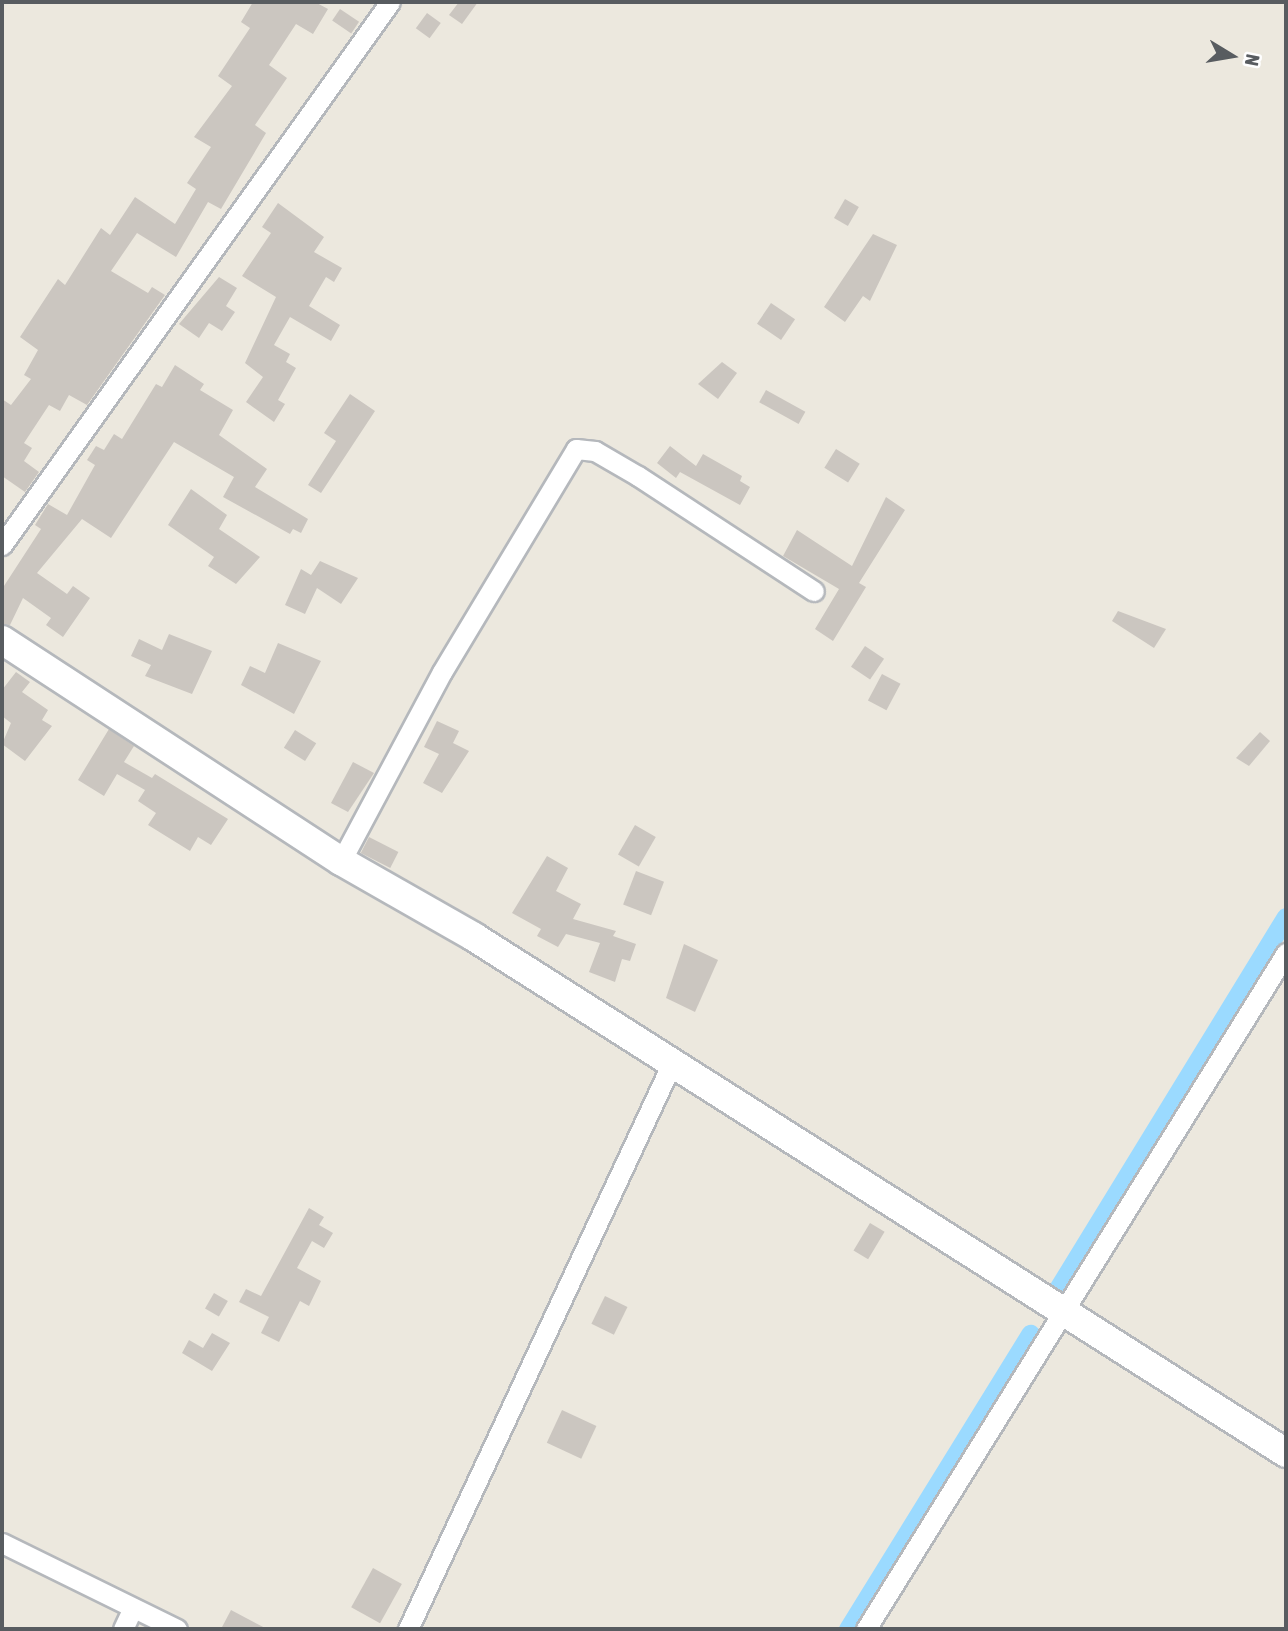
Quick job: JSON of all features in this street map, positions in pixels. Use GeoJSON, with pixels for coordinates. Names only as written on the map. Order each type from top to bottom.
{"type":"FeatureCollection","features":[{"type":"Feature","properties":{"kind":"main road"},"geometry":{"type":"LineString","coordinates":[[2,640],[341,861],[672,1063],[1286,1453]]}},
{"type":"Feature","properties":{"kind":"street"},"geometry":{"type":"LineString","coordinates":[[2,545],[390,2]]}},
{"type":"Feature","properties":{"kind":"street"},"geometry":{"type":"LineString","coordinates":[[341,861],[442,672],[576,449],[595,450],[814,591]]}},
{"type":"Feature","properties":{"kind":"street"},"geometry":{"type":"LineString","coordinates":[[866,1629],[1286,953]]}},
{"type":"Feature","properties":{"kind":"street"},"geometry":{"type":"LineString","coordinates":[[408,1629],[672,1063]]}},
{"type":"Feature","properties":{"kind":"street"},"geometry":{"type":"LineString","coordinates":[[2,1543],[177,1629]]}},
{"type":"Feature","properties":{"kind":"street"},"geometry":{"type":"LineString","coordinates":[[123,1629],[133,1608]]}},
{"type":"Feature","properties":{"kind":"building"},"geometry":{"type":"Polygon","coordinates":[[[253,2],[315,2],[328,9],[313,34],[296,24],[269,65],[287,78],[255,125],[266,133],[221,209],[208,202],[176,257],[137,233],[111,271],[148,293],[152,287],[165,295],[87,405],[69,395],[60,411],[49,405],[24,443],[32,448],[24,461],[39,472],[25,492],[2,476],[2,399],[11,405],[31,379],[24,375],[38,350],[20,337],[58,279],[65,285],[101,228],[110,235],[135,197],[175,224],[196,189],[187,183],[211,147],[194,137],[232,86],[218,76],[250,28],[241,22],[253,2]]]}},
{"type":"Feature","properties":{"kind":"building"},"geometry":{"type":"Polygon","coordinates":[[[459,2],[478,2],[462,24],[449,15],[459,2]]]}},
{"type":"Feature","properties":{"kind":"building"},"geometry":{"type":"Polygon","coordinates":[[[340,9],[359,22],[351,33],[332,21],[340,9]]]}},
{"type":"Feature","properties":{"kind":"building"},"geometry":{"type":"Polygon","coordinates":[[[427,13],[441,23],[430,38],[416,28],[427,13]]]}},
{"type":"Feature","properties":{"kind":"building"},"geometry":{"type":"Polygon","coordinates":[[[845,199],[859,207],[848,226],[834,218],[845,199]]]}},
{"type":"Feature","properties":{"kind":"building"},"geometry":{"type":"Polygon","coordinates":[[[278,203],[324,237],[314,252],[342,268],[334,282],[326,277],[309,306],[340,325],[331,341],[290,317],[274,345],[290,354],[286,362],[296,368],[278,400],[285,404],[274,422],[246,402],[263,377],[245,363],[276,297],[242,276],[271,233],[262,227],[278,203]]]}},
{"type":"Feature","properties":{"kind":"building"},"geometry":{"type":"Polygon","coordinates":[[[873,234],[897,245],[870,301],[863,296],[845,322],[824,307],[873,234]]]}},
{"type":"Feature","properties":{"kind":"building"},"geometry":{"type":"Polygon","coordinates":[[[219,277],[237,288],[226,306],[235,312],[222,331],[209,323],[199,338],[179,324],[219,277]]]}},
{"type":"Feature","properties":{"kind":"building"},"geometry":{"type":"Polygon","coordinates":[[[771,303],[795,319],[781,340],[757,324],[771,303]]]}},
{"type":"Feature","properties":{"kind":"building"},"geometry":{"type":"Polygon","coordinates":[[[722,362],[737,373],[718,399],[698,384],[722,362]]]}},
{"type":"Feature","properties":{"kind":"building"},"geometry":{"type":"Polygon","coordinates":[[[175,365],[204,384],[200,390],[233,410],[219,435],[267,469],[255,487],[308,519],[301,533],[293,529],[290,534],[223,497],[234,477],[174,442],[111,538],[82,519],[37,573],[67,594],[73,586],[90,598],[63,637],[46,625],[51,618],[23,598],[10,625],[2,624],[2,589],[41,529],[35,525],[48,504],[67,515],[95,465],[87,460],[96,446],[104,450],[114,434],[122,439],[156,384],[162,387],[175,365]]]}},
{"type":"Feature","properties":{"kind":"building"},"geometry":{"type":"Polygon","coordinates":[[[766,390],[805,412],[799,424],[759,402],[766,390]]]}},
{"type":"Feature","properties":{"kind":"building"},"geometry":{"type":"Polygon","coordinates":[[[350,394],[375,411],[321,493],[308,485],[336,441],[324,433],[350,394]]]}},
{"type":"Feature","properties":{"kind":"building"},"geometry":{"type":"Polygon","coordinates":[[[670,446],[696,466],[703,454],[742,476],[740,481],[750,487],[740,505],[680,472],[676,478],[657,463],[670,446]]]}},
{"type":"Feature","properties":{"kind":"building"},"geometry":{"type":"Polygon","coordinates":[[[836,449],[860,464],[848,482],[824,468],[836,449]]]}},
{"type":"Feature","properties":{"kind":"building"},"geometry":{"type":"Polygon","coordinates":[[[191,489],[227,515],[219,529],[260,557],[236,584],[208,566],[214,557],[168,525],[191,489]]]}},
{"type":"Feature","properties":{"kind":"building"},"geometry":{"type":"Polygon","coordinates":[[[886,497],[905,510],[859,583],[866,587],[833,641],[815,629],[839,589],[783,556],[797,530],[852,566],[886,497]]]}},
{"type":"Feature","properties":{"kind":"building"},"geometry":{"type":"Polygon","coordinates":[[[320,561],[358,578],[341,604],[317,588],[305,614],[285,605],[301,569],[311,575],[320,561]]]}},
{"type":"Feature","properties":{"kind":"building"},"geometry":{"type":"Polygon","coordinates":[[[1118,611],[1166,629],[1154,648],[1112,621],[1118,611]]]}},
{"type":"Feature","properties":{"kind":"building"},"geometry":{"type":"Polygon","coordinates":[[[169,634],[212,651],[192,694],[145,676],[151,665],[131,656],[139,639],[162,650],[169,634]]]}},
{"type":"Feature","properties":{"kind":"building"},"geometry":{"type":"Polygon","coordinates":[[[278,643],[321,661],[294,714],[241,685],[250,666],[265,673],[278,643]]]}},
{"type":"Feature","properties":{"kind":"building"},"geometry":{"type":"Polygon","coordinates":[[[865,646],[884,659],[870,680],[851,667],[865,646]]]}},
{"type":"Feature","properties":{"kind":"building"},"geometry":{"type":"Polygon","coordinates":[[[16,672],[30,682],[22,692],[48,710],[42,720],[52,726],[25,761],[2,744],[11,723],[2,716],[2,690],[16,672]]]}},
{"type":"Feature","properties":{"kind":"building"},"geometry":{"type":"Polygon","coordinates":[[[882,674],[901,684],[886,710],[868,700],[882,674]]]}},
{"type":"Feature","properties":{"kind":"building"},"geometry":{"type":"Polygon","coordinates":[[[437,721],[459,731],[453,743],[469,751],[442,793],[423,783],[439,754],[424,747],[437,721]]]}},
{"type":"Feature","properties":{"kind":"building"},"geometry":{"type":"Polygon","coordinates":[[[109,729],[134,746],[124,762],[152,778],[155,774],[228,819],[211,845],[198,837],[190,851],[148,825],[156,813],[138,801],[145,790],[117,774],[104,796],[78,780],[109,729]]]}},
{"type":"Feature","properties":{"kind":"building"},"geometry":{"type":"Polygon","coordinates":[[[295,730],[316,743],[305,761],[284,748],[295,730]]]}},
{"type":"Feature","properties":{"kind":"building"},"geometry":{"type":"Polygon","coordinates":[[[1260,732],[1270,741],[1249,766],[1236,758],[1260,732]]]}},
{"type":"Feature","properties":{"kind":"building"},"geometry":{"type":"Polygon","coordinates":[[[353,762],[374,773],[348,812],[331,803],[353,762]]]}},
{"type":"Feature","properties":{"kind":"building"},"geometry":{"type":"Polygon","coordinates":[[[635,825],[656,837],[639,866],[618,854],[635,825]]]}},
{"type":"Feature","properties":{"kind":"building"},"geometry":{"type":"Polygon","coordinates":[[[369,837],[398,852],[390,868],[361,853],[369,837]]]}},
{"type":"Feature","properties":{"kind":"building"},"geometry":{"type":"Polygon","coordinates":[[[547,856],[568,868],[556,891],[581,904],[573,919],[616,931],[613,936],[636,944],[630,961],[622,959],[615,982],[589,972],[600,943],[566,934],[558,947],[537,936],[541,929],[512,913],[547,856]]]}},
{"type":"Feature","properties":{"kind":"building"},"geometry":{"type":"Polygon","coordinates":[[[636,871],[664,882],[651,915],[623,905],[636,871]]]}},
{"type":"Feature","properties":{"kind":"building"},"geometry":{"type":"Polygon","coordinates":[[[684,944],[718,960],[695,1012],[666,998],[684,944]]]}},
{"type":"Feature","properties":{"kind":"building"},"geometry":{"type":"Polygon","coordinates":[[[309,1208],[324,1217],[319,1225],[333,1233],[324,1248],[312,1241],[297,1268],[321,1281],[309,1306],[300,1301],[279,1342],[261,1333],[269,1317],[239,1302],[246,1289],[261,1296],[309,1208]]]}},
{"type":"Feature","properties":{"kind":"building"},"geometry":{"type":"Polygon","coordinates":[[[870,1223],[885,1232],[868,1259],[854,1250],[870,1223]]]}},
{"type":"Feature","properties":{"kind":"building"},"geometry":{"type":"Polygon","coordinates":[[[214,1293],[228,1301],[219,1317],[205,1309],[214,1293]]]}},
{"type":"Feature","properties":{"kind":"building"},"geometry":{"type":"Polygon","coordinates":[[[605,1296],[627,1307],[614,1335],[591,1324],[605,1296]]]}},
{"type":"Feature","properties":{"kind":"building"},"geometry":{"type":"Polygon","coordinates":[[[212,1333],[230,1343],[212,1371],[182,1353],[189,1340],[203,1348],[212,1333]]]}},
{"type":"Feature","properties":{"kind":"building"},"geometry":{"type":"Polygon","coordinates":[[[562,1410],[596,1426],[581,1459],[547,1443],[562,1410]]]}},
{"type":"Feature","properties":{"kind":"building"},"geometry":{"type":"Polygon","coordinates":[[[373,1568],[402,1584],[380,1623],[351,1607],[373,1568]]]}},
{"type":"Feature","properties":{"kind":"building"},"geometry":{"type":"Polygon","coordinates":[[[231,1610],[267,1629],[221,1629],[231,1610]]]}},
{"type":"Feature","properties":{"kind":"waterway"},"geometry":{"type":"LineString","coordinates":[[1059,1287],[1286,917]]}},
{"type":"Feature","properties":{"kind":"waterway"},"geometry":{"type":"LineString","coordinates":[[848,1629],[1030,1334]]}}]}
